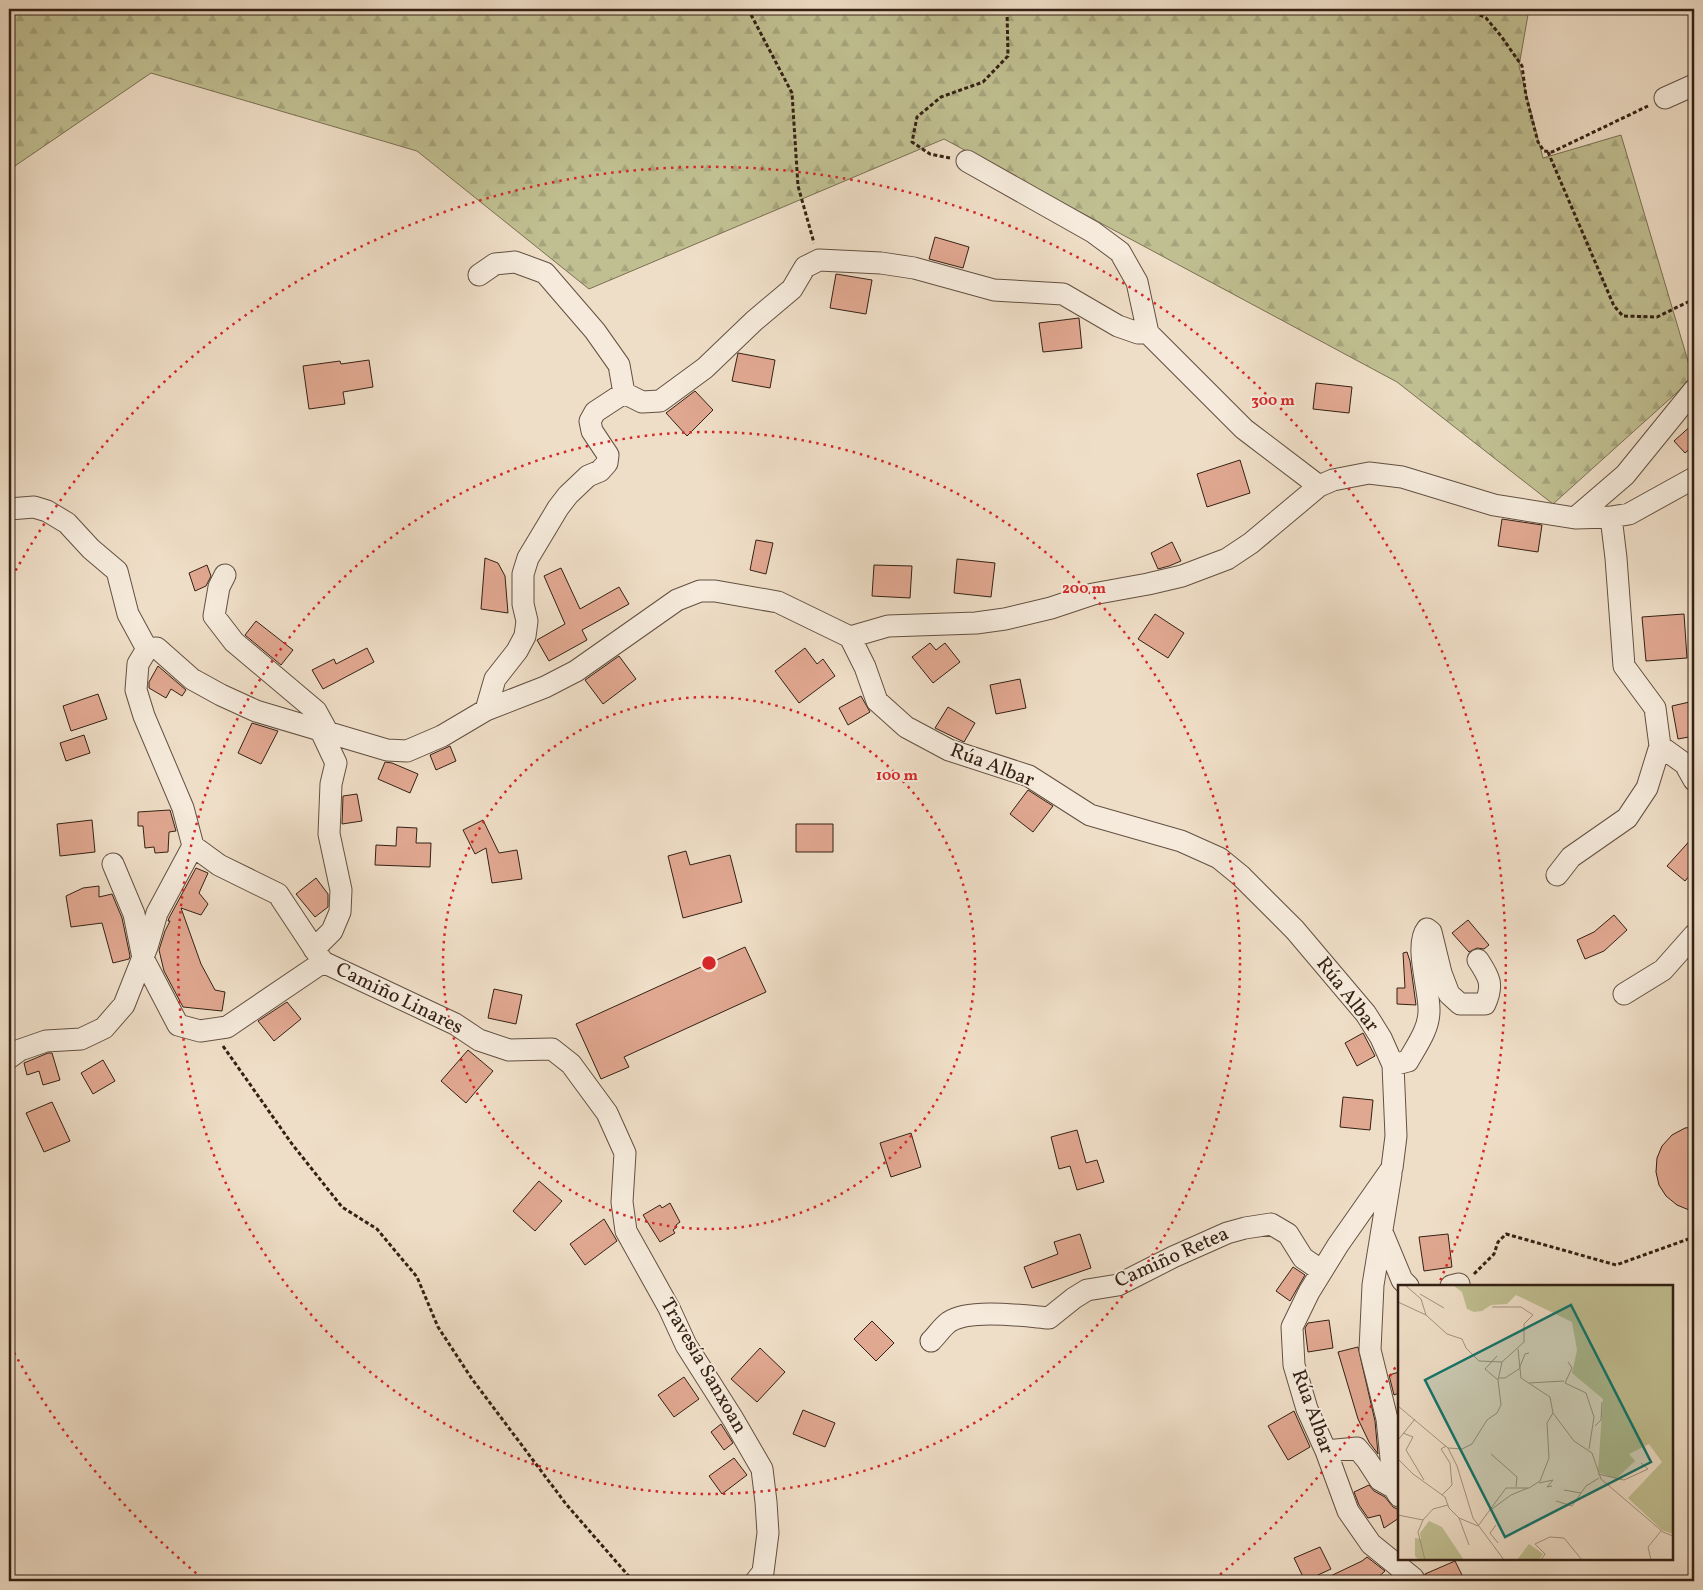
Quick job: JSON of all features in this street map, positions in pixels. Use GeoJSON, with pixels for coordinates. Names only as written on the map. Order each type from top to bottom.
{"type":"FeatureCollection","features":[{"type":"Feature","properties":{"kind":"street"},"geometry":{"type":"LineString","coordinates":[[1665,98],[1694,85]]}},
{"type":"Feature","properties":{"kind":"street"},"geometry":{"type":"LineString","coordinates":[[967,161],[1094,232],[1120,252],[1137,282],[1148,333],[1244,429],[1319,486]]}},
{"type":"Feature","properties":{"kind":"street"},"geometry":{"type":"LineString","coordinates":[[624,393],[642,402],[660,401],[705,368],[792,288],[805,267],[819,260],[881,263],[914,268],[994,290],[1063,294],[1118,326],[1148,333]]}},
{"type":"Feature","properties":{"kind":"street"},"geometry":{"type":"LineString","coordinates":[[479,275],[495,264],[515,262],[545,273],[595,331],[619,365],[624,393]]}},
{"type":"Feature","properties":{"kind":"street"},"geometry":{"type":"LineString","coordinates":[[1575,518],[1625,475],[1694,390]]}},
{"type":"Feature","properties":{"kind":"street"},"geometry":{"type":"LineString","coordinates":[[486,710],[495,679],[517,651],[525,636],[527,621],[522,604],[523,574],[528,558],[568,495],[588,476],[600,471],[606,464],[608,455],[592,431],[590,420],[595,412],[624,393]]}},
{"type":"Feature","properties":{"kind":"street"},"geometry":{"type":"LineString","coordinates":[[147,649],[157,648],[192,678],[221,695],[256,711],[387,750],[407,751],[442,736],[486,710],[545,687],[576,671],[677,600],[700,591],[715,591],[778,602],[850,637],[888,626],[976,623],[1005,619],[1051,608],[1093,594],[1182,576],[1227,559],[1319,486],[1333,480],[1369,473],[1402,477],[1494,505],[1575,518],[1611,517],[1628,514],[1694,478]]}},
{"type":"Feature","properties":{"kind":"street"},"geometry":{"type":"LineString","coordinates":[[9,509],[34,507],[47,511],[67,524],[91,549],[117,571],[128,614],[147,649]]}},
{"type":"Feature","properties":{"kind":"street"},"geometry":{"type":"LineString","coordinates":[[1557,875],[1571,857],[1628,818],[1647,788],[1660,746],[1654,708],[1624,666],[1611,517]]}},
{"type":"Feature","properties":{"kind":"street"},"geometry":{"type":"LineString","coordinates":[[113,864],[134,914],[143,958],[178,1026],[200,1030],[227,1027],[319,955],[340,912],[341,890],[329,834],[330,784],[336,763],[316,711],[234,642],[214,616],[219,587],[225,574]]}},
{"type":"Feature","properties":{"kind":"street","name":"Rúa Albar"},"geometry":{"type":"LineString","coordinates":[[850,637],[865,667],[877,701],[906,727],[949,750],[1030,776],[1090,815],[1181,840],[1218,858],[1241,876],[1295,930],[1366,1014],[1381,1038],[1393,1065],[1396,1136],[1392,1168],[1338,1244],[1292,1327],[1294,1365],[1308,1409],[1348,1511],[1371,1544],[1414,1573]]}},
{"type":"Feature","properties":{"kind":"street"},"geometry":{"type":"LineString","coordinates":[[9,1058],[20,1050],[46,1041],[81,1039],[104,1028],[124,1005],[143,958],[157,913],[193,846],[183,808],[144,716],[136,690],[138,664],[147,649]]}},
{"type":"Feature","properties":{"kind":"street"},"geometry":{"type":"LineString","coordinates":[[1660,746],[1685,764],[1694,780]]}},
{"type":"Feature","properties":{"kind":"street","name":"Camiño Linares"},"geometry":{"type":"LineString","coordinates":[[193,846],[218,865],[278,894],[319,955],[455,1024],[478,1040],[508,1050],[552,1049],[571,1064],[607,1113],[625,1154]]}},
{"type":"Feature","properties":{"kind":"street"},"geometry":{"type":"LineString","coordinates":[[1393,1065],[1408,1061],[1424,1034],[1430,1011],[1423,960],[1423,934],[1427,929],[1431,932],[1449,994],[1460,1004],[1485,1004],[1489,995],[1491,987],[1489,980],[1478,960]]}},
{"type":"Feature","properties":{"kind":"street"},"geometry":{"type":"LineString","coordinates":[[1624,994],[1663,970],[1694,935]]}},
{"type":"Feature","properties":{"kind":"street","name":"Travesía Sanxoan"},"geometry":{"type":"LineString","coordinates":[[625,1154],[622,1202],[626,1231],[669,1308],[686,1344],[762,1469],[768,1533],[763,1572],[756,1581]]}},
{"type":"Feature","properties":{"kind":"street"},"geometry":{"type":"LineString","coordinates":[[1392,1168],[1373,1285],[1370,1350],[1387,1419],[1397,1492]]}},
{"type":"Feature","properties":{"kind":"street","name":"Camiño Retea"},"geometry":{"type":"LineString","coordinates":[[931,1341],[950,1322],[965,1315],[990,1314],[1049,1318],[1087,1290],[1118,1285],[1173,1257],[1227,1233],[1245,1228],[1271,1224],[1288,1234],[1303,1258],[1322,1271]]}},
{"type":"Feature","properties":{"kind":"street"},"geometry":{"type":"LineString","coordinates":[[1382,1232],[1402,1280],[1407,1285]]}},
{"type":"Feature","properties":{"kind":"street"},"geometry":{"type":"LineString","coordinates":[[1326,1451],[1357,1448],[1380,1480],[1397,1492]]}},
{"type":"Feature","properties":{"kind":"path"},"geometry":{"type":"LineString","coordinates":[[748,9],[792,93],[798,186],[819,260]]}},
{"type":"Feature","properties":{"kind":"path"},"geometry":{"type":"LineString","coordinates":[[930,154],[912,142],[917,117],[941,98],[983,82],[1008,56],[1007,9]]}},
{"type":"Feature","properties":{"kind":"path"},"geometry":{"type":"LineString","coordinates":[[1468,9],[1486,18],[1522,66],[1526,96],[1538,142],[1544,151],[1547,152],[1614,306],[1624,316],[1657,317],[1694,299]]}},
{"type":"Feature","properties":{"kind":"path"},"geometry":{"type":"LineString","coordinates":[[1547,152],[1552,152],[1665,98]]}},
{"type":"Feature","properties":{"kind":"path"},"geometry":{"type":"LineString","coordinates":[[211,1029],[292,1144],[342,1207],[377,1229],[417,1277],[438,1327],[472,1379],[566,1504],[633,1581]]}},
{"type":"Feature","properties":{"kind":"path"},"geometry":{"type":"LineString","coordinates":[[1455,1285],[1476,1272],[1494,1254],[1498,1242],[1506,1234],[1616,1265],[1694,1237]]}},
{"type":"Feature","properties":{"kind":"green space"},"geometry":{"type":"Polygon","coordinates":[[[9,9],[1529,9],[1519,66],[1543,158],[1621,135],[1693,378],[1553,504],[1397,382],[944,139],[589,289],[417,151],[151,73],[9,170],[9,9]]]}},
{"type":"Feature","properties":{"kind":"building"},"geometry":{"type":"Polygon","coordinates":[[[935,237],[969,247],[963,268],[929,259],[935,237]]]}},
{"type":"Feature","properties":{"kind":"building"},"geometry":{"type":"Polygon","coordinates":[[[836,274],[872,280],[866,314],[830,308],[836,274]]]}},
{"type":"Feature","properties":{"kind":"building"},"geometry":{"type":"Polygon","coordinates":[[[1079,318],[1082,348],[1043,352],[1039,323],[1079,318]]]}},
{"type":"Feature","properties":{"kind":"building"},"geometry":{"type":"Polygon","coordinates":[[[738,353],[775,360],[770,388],[732,381],[738,353]]]}},
{"type":"Feature","properties":{"kind":"building"},"geometry":{"type":"Polygon","coordinates":[[[369,360],[373,387],[343,392],[345,404],[309,409],[303,366],[340,361],[341,364],[369,360]]]}},
{"type":"Feature","properties":{"kind":"building"},"geometry":{"type":"Polygon","coordinates":[[[1316,383],[1352,387],[1349,413],[1313,409],[1316,383]]]}},
{"type":"Feature","properties":{"kind":"building"},"geometry":{"type":"Polygon","coordinates":[[[695,391],[713,410],[687,436],[666,413],[695,391]]]}},
{"type":"Feature","properties":{"kind":"building"},"geometry":{"type":"Polygon","coordinates":[[[1694,423],[1694,445],[1685,453],[1674,441],[1694,423]]]}},
{"type":"Feature","properties":{"kind":"building"},"geometry":{"type":"Polygon","coordinates":[[[1240,460],[1250,493],[1207,507],[1197,474],[1240,460]]]}},
{"type":"Feature","properties":{"kind":"building"},"geometry":{"type":"Polygon","coordinates":[[[1502,519],[1542,525],[1538,552],[1498,546],[1502,519]]]}},
{"type":"Feature","properties":{"kind":"building"},"geometry":{"type":"Polygon","coordinates":[[[756,540],[773,543],[766,574],[750,570],[756,540]]]}},
{"type":"Feature","properties":{"kind":"building"},"geometry":{"type":"Polygon","coordinates":[[[1172,542],[1181,561],[1158,569],[1151,553],[1172,542]]]}},
{"type":"Feature","properties":{"kind":"building"},"geometry":{"type":"Polygon","coordinates":[[[485,558],[498,563],[505,576],[508,613],[481,609],[485,558]]]}},
{"type":"Feature","properties":{"kind":"building"},"geometry":{"type":"Polygon","coordinates":[[[957,559],[995,563],[991,597],[954,593],[957,559]]]}},
{"type":"Feature","properties":{"kind":"building"},"geometry":{"type":"Polygon","coordinates":[[[207,565],[211,576],[206,586],[195,591],[189,573],[207,565]]]}},
{"type":"Feature","properties":{"kind":"building"},"geometry":{"type":"Polygon","coordinates":[[[874,565],[912,566],[910,598],[872,596],[874,565]]]}},
{"type":"Feature","properties":{"kind":"building"},"geometry":{"type":"Polygon","coordinates":[[[561,568],[580,609],[619,587],[629,604],[582,630],[587,640],[549,661],[537,640],[565,624],[544,576],[561,568]]]}},
{"type":"Feature","properties":{"kind":"building"},"geometry":{"type":"Polygon","coordinates":[[[1155,614],[1184,633],[1168,658],[1138,639],[1155,614]]]}},
{"type":"Feature","properties":{"kind":"building"},"geometry":{"type":"Polygon","coordinates":[[[1684,614],[1687,658],[1646,661],[1642,617],[1684,614]]]}},
{"type":"Feature","properties":{"kind":"building"},"geometry":{"type":"Polygon","coordinates":[[[256,621],[293,650],[281,665],[245,635],[256,621]]]}},
{"type":"Feature","properties":{"kind":"building"},"geometry":{"type":"Polygon","coordinates":[[[930,643],[936,650],[945,643],[960,662],[933,683],[912,657],[930,643]]]}},
{"type":"Feature","properties":{"kind":"building"},"geometry":{"type":"Polygon","coordinates":[[[367,648],[374,662],[323,689],[312,670],[334,659],[336,664],[367,648]]]}},
{"type":"Feature","properties":{"kind":"building"},"geometry":{"type":"Polygon","coordinates":[[[805,648],[817,664],[823,659],[835,676],[799,703],[775,671],[805,648]]]}},
{"type":"Feature","properties":{"kind":"building"},"geometry":{"type":"Polygon","coordinates":[[[619,656],[636,679],[603,704],[585,680],[619,656]]]}},
{"type":"Feature","properties":{"kind":"building"},"geometry":{"type":"Polygon","coordinates":[[[158,666],[186,690],[182,696],[171,689],[166,698],[149,688],[149,682],[158,666]]]}},
{"type":"Feature","properties":{"kind":"building"},"geometry":{"type":"Polygon","coordinates":[[[1020,679],[1026,708],[996,714],[990,685],[1020,679]]]}},
{"type":"Feature","properties":{"kind":"building"},"geometry":{"type":"Polygon","coordinates":[[[98,694],[107,719],[71,731],[63,706],[98,694]]]}},
{"type":"Feature","properties":{"kind":"building"},"geometry":{"type":"Polygon","coordinates":[[[861,696],[870,712],[848,725],[839,708],[861,696]]]}},
{"type":"Feature","properties":{"kind":"building"},"geometry":{"type":"Polygon","coordinates":[[[1694,701],[1694,736],[1678,739],[1672,706],[1694,701]]]}},
{"type":"Feature","properties":{"kind":"building"},"geometry":{"type":"Polygon","coordinates":[[[948,707],[975,723],[964,742],[935,728],[948,707]]]}},
{"type":"Feature","properties":{"kind":"building"},"geometry":{"type":"Polygon","coordinates":[[[252,723],[278,731],[261,764],[238,753],[252,723]]]}},
{"type":"Feature","properties":{"kind":"building"},"geometry":{"type":"Polygon","coordinates":[[[84,735],[90,753],[66,761],[60,743],[84,735]]]}},
{"type":"Feature","properties":{"kind":"building"},"geometry":{"type":"Polygon","coordinates":[[[450,746],[456,761],[436,770],[430,755],[450,746]]]}},
{"type":"Feature","properties":{"kind":"building"},"geometry":{"type":"Polygon","coordinates":[[[385,762],[418,774],[410,793],[378,779],[385,762]]]}},
{"type":"Feature","properties":{"kind":"building"},"geometry":{"type":"Polygon","coordinates":[[[1028,790],[1053,806],[1033,832],[1010,814],[1028,790]]]}},
{"type":"Feature","properties":{"kind":"building"},"geometry":{"type":"Polygon","coordinates":[[[357,794],[362,821],[342,824],[343,796],[357,794]]]}},
{"type":"Feature","properties":{"kind":"building"},"geometry":{"type":"Polygon","coordinates":[[[170,810],[176,831],[169,832],[168,852],[155,853],[154,847],[145,848],[143,826],[138,826],[138,812],[170,810]]]}},
{"type":"Feature","properties":{"kind":"building"},"geometry":{"type":"Polygon","coordinates":[[[92,820],[95,852],[60,856],[57,824],[92,820]]]}},
{"type":"Feature","properties":{"kind":"building"},"geometry":{"type":"Polygon","coordinates":[[[483,820],[499,853],[517,850],[522,879],[492,883],[486,848],[475,854],[463,830],[483,820]]]}},
{"type":"Feature","properties":{"kind":"building"},"geometry":{"type":"Polygon","coordinates":[[[796,824],[833,824],[833,852],[796,852],[796,824]]]}},
{"type":"Feature","properties":{"kind":"building"},"geometry":{"type":"Polygon","coordinates":[[[397,827],[417,828],[416,843],[431,843],[430,867],[375,865],[376,845],[396,846],[397,827]]]}},
{"type":"Feature","properties":{"kind":"building"},"geometry":{"type":"Polygon","coordinates":[[[1694,836],[1694,870],[1685,881],[1667,866],[1694,836]]]}},
{"type":"Feature","properties":{"kind":"building"},"geometry":{"type":"Polygon","coordinates":[[[686,851],[690,865],[730,855],[742,902],[683,918],[668,856],[686,851]]]}},
{"type":"Feature","properties":{"kind":"building"},"geometry":{"type":"Polygon","coordinates":[[[196,868],[208,873],[199,893],[208,904],[201,915],[181,908],[201,964],[215,990],[225,992],[222,1011],[183,1007],[164,971],[159,950],[170,921],[168,921],[169,918],[196,868]]]}},
{"type":"Feature","properties":{"kind":"building"},"geometry":{"type":"Polygon","coordinates":[[[316,878],[328,894],[328,907],[315,917],[296,894],[316,878]]]}},
{"type":"Feature","properties":{"kind":"building"},"geometry":{"type":"Polygon","coordinates":[[[99,886],[99,897],[112,894],[122,918],[129,959],[113,963],[102,923],[71,927],[66,896],[83,888],[99,886]]]}},
{"type":"Feature","properties":{"kind":"building"},"geometry":{"type":"Polygon","coordinates":[[[1614,915],[1627,930],[1604,951],[1585,959],[1577,940],[1594,932],[1614,915]]]}},
{"type":"Feature","properties":{"kind":"building"},"geometry":{"type":"Polygon","coordinates":[[[1468,920],[1489,945],[1484,949],[1477,948],[1469,952],[1452,933],[1468,920]]]}},
{"type":"Feature","properties":{"kind":"building"},"geometry":{"type":"Polygon","coordinates":[[[745,947],[766,992],[624,1057],[629,1067],[601,1079],[576,1024],[745,947]]]}},
{"type":"Feature","properties":{"kind":"building"},"geometry":{"type":"Polygon","coordinates":[[[1407,952],[1416,1005],[1397,1004],[1397,988],[1405,988],[1403,953],[1407,952]]]}},
{"type":"Feature","properties":{"kind":"building"},"geometry":{"type":"Polygon","coordinates":[[[494,989],[522,995],[516,1024],[488,1018],[494,989]]]}},
{"type":"Feature","properties":{"kind":"building"},"geometry":{"type":"Polygon","coordinates":[[[287,1002],[301,1019],[274,1041],[258,1021],[287,1002]]]}},
{"type":"Feature","properties":{"kind":"building"},"geometry":{"type":"Polygon","coordinates":[[[1363,1033],[1375,1056],[1357,1066],[1345,1043],[1363,1033]]]}},
{"type":"Feature","properties":{"kind":"building"},"geometry":{"type":"Polygon","coordinates":[[[468,1050],[493,1071],[466,1103],[441,1081],[468,1050]]]}},
{"type":"Feature","properties":{"kind":"building"},"geometry":{"type":"Polygon","coordinates":[[[52,1053],[60,1080],[43,1085],[39,1071],[27,1075],[24,1063],[52,1053]]]}},
{"type":"Feature","properties":{"kind":"building"},"geometry":{"type":"Polygon","coordinates":[[[103,1060],[115,1081],[93,1094],[81,1073],[103,1060]]]}},
{"type":"Feature","properties":{"kind":"building"},"geometry":{"type":"Polygon","coordinates":[[[1343,1097],[1373,1100],[1370,1130],[1340,1127],[1343,1097]]]}},
{"type":"Feature","properties":{"kind":"building"},"geometry":{"type":"Polygon","coordinates":[[[52,1102],[70,1141],[44,1152],[26,1113],[52,1102]]]}},
{"type":"Feature","properties":{"kind":"building"},"geometry":{"type":"Polygon","coordinates":[[[1694,1127],[1694,1212],[1677,1205],[1666,1196],[1659,1185],[1656,1172],[1657,1158],[1662,1146],[1672,1135],[1685,1128],[1694,1127]]]}},
{"type":"Feature","properties":{"kind":"building"},"geometry":{"type":"Polygon","coordinates":[[[1077,1130],[1086,1163],[1097,1160],[1104,1182],[1077,1190],[1070,1166],[1059,1169],[1051,1137],[1077,1130]]]}},
{"type":"Feature","properties":{"kind":"building"},"geometry":{"type":"Polygon","coordinates":[[[911,1133],[921,1167],[891,1177],[880,1143],[911,1133]]]}},
{"type":"Feature","properties":{"kind":"building"},"geometry":{"type":"Polygon","coordinates":[[[539,1181],[562,1201],[535,1231],[513,1211],[539,1181]]]}},
{"type":"Feature","properties":{"kind":"building"},"geometry":{"type":"Polygon","coordinates":[[[670,1203],[680,1222],[673,1230],[675,1233],[660,1242],[643,1215],[660,1205],[662,1208],[670,1203]]]}},
{"type":"Feature","properties":{"kind":"building"},"geometry":{"type":"Polygon","coordinates":[[[604,1219],[617,1241],[585,1265],[570,1244],[604,1219]]]}},
{"type":"Feature","properties":{"kind":"building"},"geometry":{"type":"Polygon","coordinates":[[[1080,1234],[1091,1268],[1032,1288],[1024,1267],[1058,1254],[1054,1242],[1080,1234]]]}},
{"type":"Feature","properties":{"kind":"building"},"geometry":{"type":"Polygon","coordinates":[[[1448,1234],[1452,1267],[1424,1271],[1419,1237],[1448,1234]]]}},
{"type":"Feature","properties":{"kind":"building"},"geometry":{"type":"Polygon","coordinates":[[[1293,1267],[1305,1275],[1290,1301],[1276,1291],[1293,1267]]]}},
{"type":"Feature","properties":{"kind":"building"},"geometry":{"type":"Polygon","coordinates":[[[1329,1320],[1333,1348],[1308,1352],[1305,1328],[1308,1323],[1329,1320]]]}},
{"type":"Feature","properties":{"kind":"building"},"geometry":{"type":"Polygon","coordinates":[[[872,1321],[894,1343],[876,1361],[854,1339],[872,1321]]]}},
{"type":"Feature","properties":{"kind":"building"},"geometry":{"type":"Polygon","coordinates":[[[1358,1347],[1375,1421],[1378,1454],[1369,1442],[1358,1419],[1338,1352],[1358,1347]]]}},
{"type":"Feature","properties":{"kind":"building"},"geometry":{"type":"Polygon","coordinates":[[[760,1348],[785,1372],[757,1402],[731,1379],[760,1348]]]}},
{"type":"Feature","properties":{"kind":"building"},"geometry":{"type":"Polygon","coordinates":[[[1398,1372],[1398,1393],[1394,1395],[1389,1375],[1398,1372]]]}},
{"type":"Feature","properties":{"kind":"building"},"geometry":{"type":"Polygon","coordinates":[[[684,1377],[699,1399],[674,1417],[658,1395],[684,1377]]]}},
{"type":"Feature","properties":{"kind":"building"},"geometry":{"type":"Polygon","coordinates":[[[803,1410],[835,1423],[825,1447],[793,1434],[803,1410]]]}},
{"type":"Feature","properties":{"kind":"building"},"geometry":{"type":"Polygon","coordinates":[[[1294,1411],[1310,1447],[1288,1460],[1268,1426],[1294,1411]]]}},
{"type":"Feature","properties":{"kind":"building"},"geometry":{"type":"Polygon","coordinates":[[[721,1424],[733,1443],[724,1450],[711,1432],[721,1424]]]}},
{"type":"Feature","properties":{"kind":"building"},"geometry":{"type":"Polygon","coordinates":[[[734,1458],[747,1475],[722,1494],[709,1476],[734,1458]]]}},
{"type":"Feature","properties":{"kind":"building"},"geometry":{"type":"Polygon","coordinates":[[[1369,1485],[1398,1510],[1398,1519],[1384,1528],[1380,1515],[1368,1518],[1359,1505],[1354,1492],[1369,1485]]]}},
{"type":"Feature","properties":{"kind":"building"},"geometry":{"type":"Polygon","coordinates":[[[1320,1547],[1331,1569],[1305,1581],[1294,1558],[1320,1547]]]}},
{"type":"Feature","properties":{"kind":"building"},"geometry":{"type":"Polygon","coordinates":[[[1367,1557],[1385,1571],[1374,1581],[1320,1581],[1362,1561],[1367,1557]]]}},
{"type":"Feature","properties":{"kind":"building"},"geometry":{"type":"Polygon","coordinates":[[[1455,1561],[1465,1581],[1427,1581],[1425,1574],[1455,1561]]]}}]}
